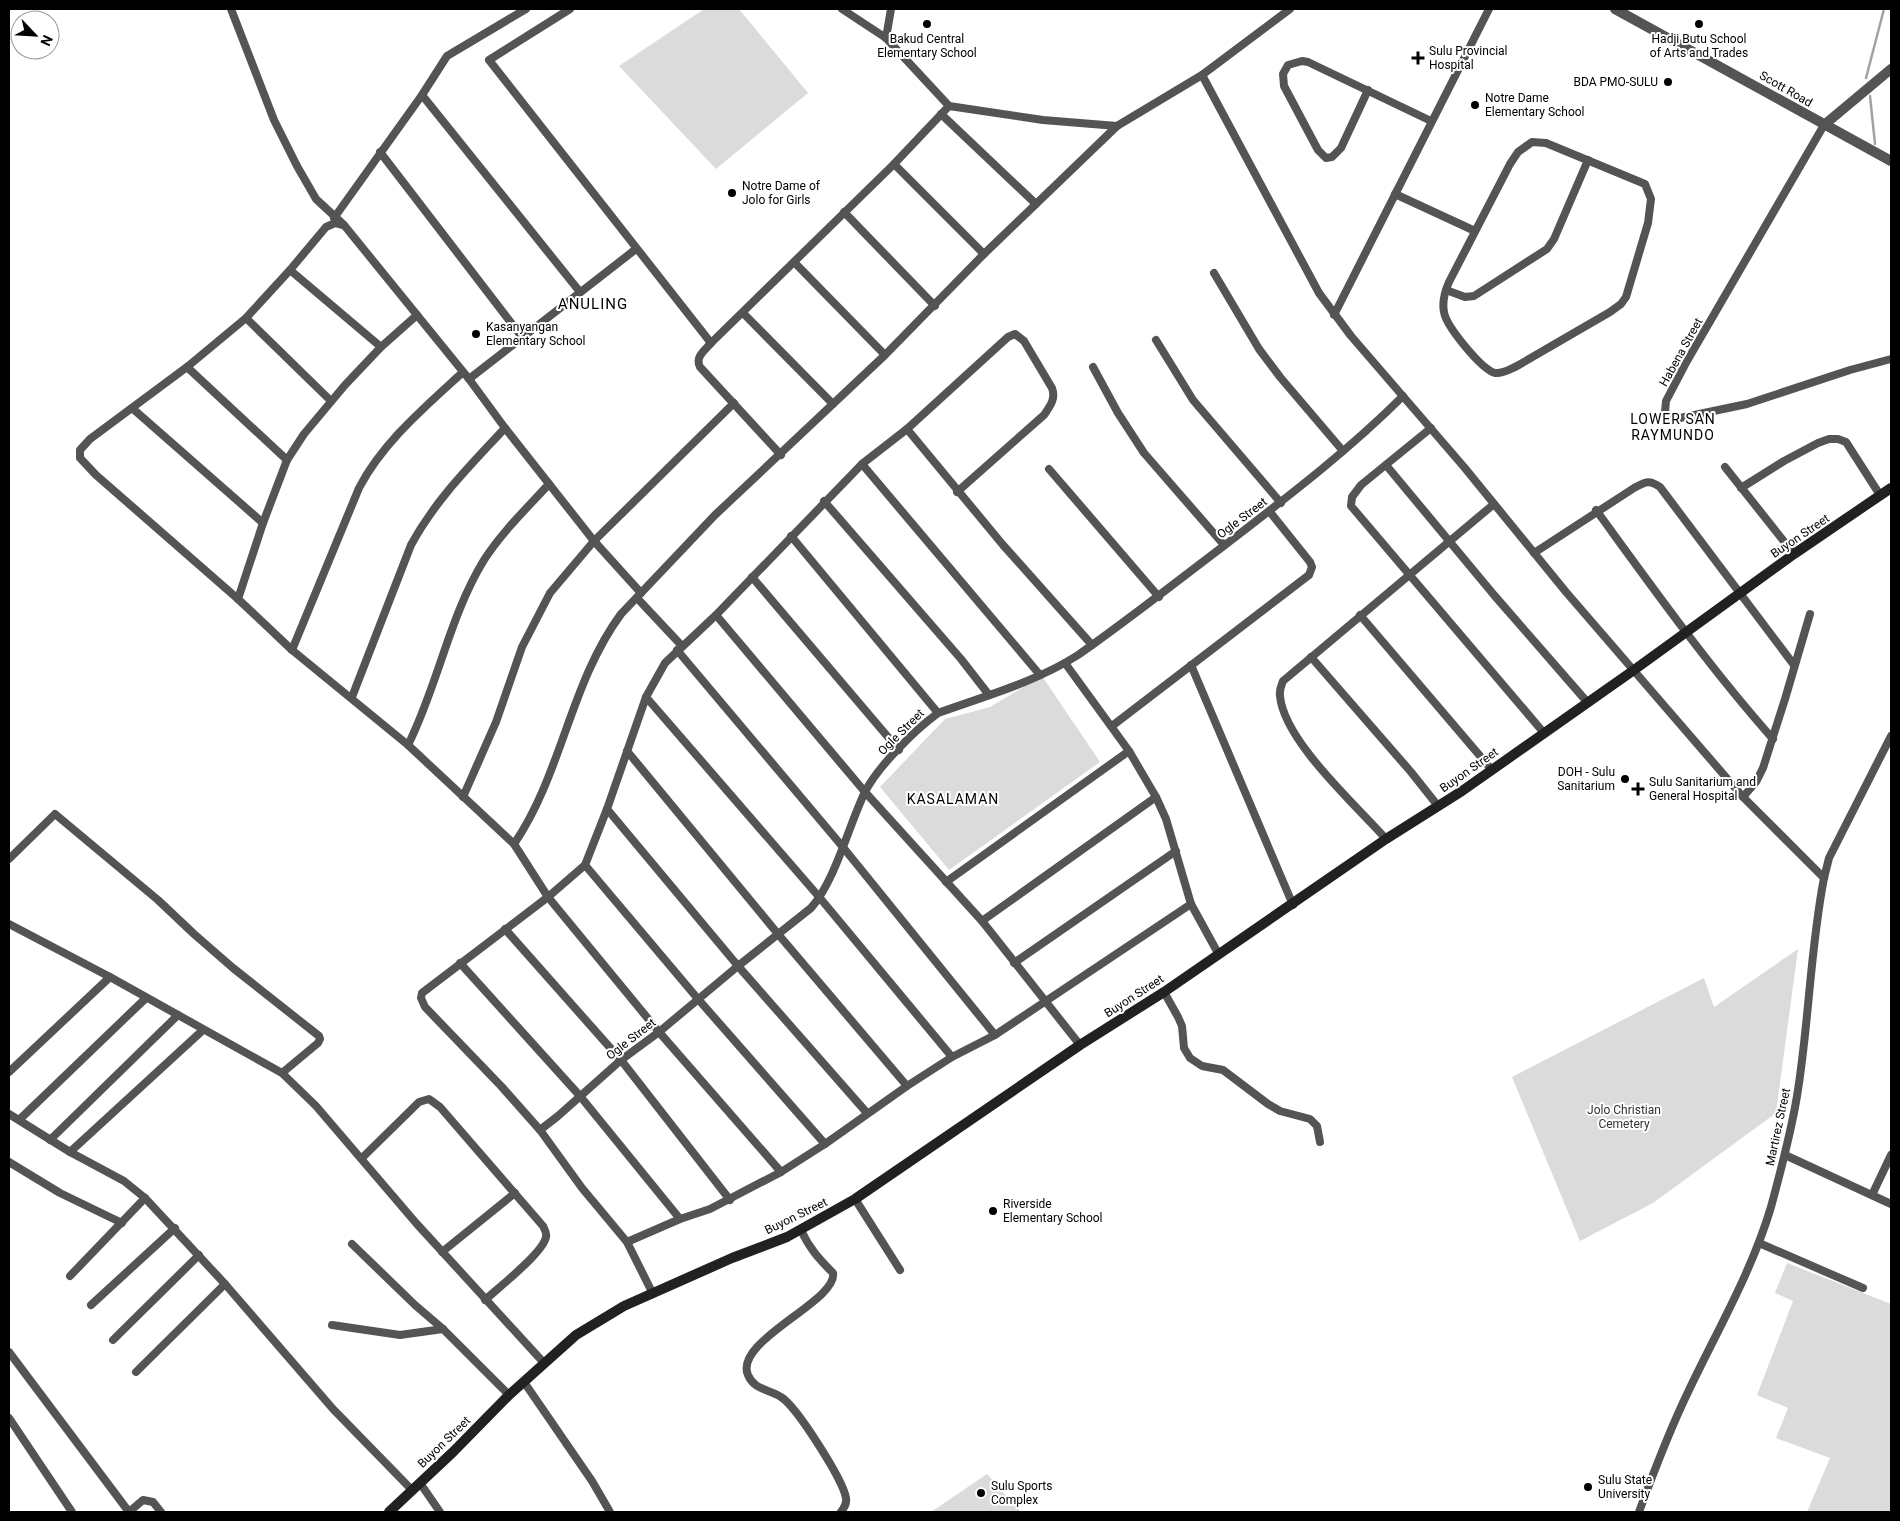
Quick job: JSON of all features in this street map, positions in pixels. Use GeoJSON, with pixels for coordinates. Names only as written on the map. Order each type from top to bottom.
{"type":"FeatureCollection","features":[{"type":"Feature","properties":{"kind":"main road","name":"Buyon Street"},"geometry":{"type":"LineString","coordinates":[[389,1512],[509,1395],[576,1335],[624,1306],[732,1258],[786,1237],[855,1200],[1080,1045],[1164,992],[1386,839],[1492,770],[1794,554],[1891,488]]}},
{"type":"Feature","properties":{"kind":"street"},"geometry":{"type":"LineString","coordinates":[[231,9],[274,120],[316,199],[344,226],[418,315],[594,541],[995,1035]]}},
{"type":"Feature","properties":{"kind":"street"},"geometry":{"type":"LineString","coordinates":[[334,218],[448,56],[526,9]]}},
{"type":"Feature","properties":{"kind":"street"},"geometry":{"type":"LineString","coordinates":[[570,9],[488,60],[711,343]]}},
{"type":"Feature","properties":{"kind":"street"},"geometry":{"type":"LineString","coordinates":[[842,9],[886,38],[949,106],[1043,120],[1116,126]]}},
{"type":"Feature","properties":{"kind":"street"},"geometry":{"type":"LineString","coordinates":[[886,38],[891,9]]}},
{"type":"Feature","properties":{"kind":"street"},"geometry":{"type":"LineString","coordinates":[[514,844],[535,810],[602,643],[621,614],[716,515],[885,355],[984,254],[1116,126],[1202,75],[1290,9]]}},
{"type":"Feature","properties":{"kind":"street"},"geometry":{"type":"LineString","coordinates":[[1334,315],[1489,9]]}},
{"type":"Feature","properties":{"kind":"street","name":"Scott Road"},"geometry":{"type":"LineString","coordinates":[[1615,9],[1891,161]]}},
{"type":"Feature","properties":{"kind":"street"},"geometry":{"type":"LineString","coordinates":[[1368,90],[1338,152],[1332,157],[1326,158],[1318,150],[1284,86],[1282,74],[1288,65],[1304,61],[1368,90],[1431,121]]}},
{"type":"Feature","properties":{"kind":"street"},"geometry":{"type":"LineString","coordinates":[[1824,125],[1891,69]]}},
{"type":"Feature","properties":{"kind":"street"},"geometry":{"type":"LineString","coordinates":[[1202,75],[1319,293],[1334,315],[1431,428],[1566,592],[1743,797],[1824,878]]}},
{"type":"Feature","properties":{"kind":"street"},"geometry":{"type":"LineString","coordinates":[[422,95],[580,292]]}},
{"type":"Feature","properties":{"kind":"street"},"geometry":{"type":"LineString","coordinates":[[781,455],[699,366],[700,356],[711,343],[894,164],[949,106]]}},
{"type":"Feature","properties":{"kind":"street"},"geometry":{"type":"LineString","coordinates":[[941,114],[1036,204]]}},
{"type":"Feature","properties":{"kind":"street","name":"Habena Street"},"geometry":{"type":"LineString","coordinates":[[1824,125],[1687,361],[1666,401],[1665,412],[1671,417],[1680,418],[1747,404],[1891,358]]}},
{"type":"Feature","properties":{"kind":"street"},"geometry":{"type":"LineString","coordinates":[[1532,142],[1546,143],[1642,182],[1645,184],[1650,196],[1649,219],[1642,246],[1626,297],[1618,307],[1517,366],[1498,373],[1482,365],[1449,325],[1443,309],[1446,290],[1475,231],[1510,164],[1518,152],[1532,142]]}},
{"type":"Feature","properties":{"kind":"street"},"geometry":{"type":"LineString","coordinates":[[380,152],[522,337]]}},
{"type":"Feature","properties":{"kind":"street"},"geometry":{"type":"LineString","coordinates":[[1446,290],[1465,297],[1474,296],[1547,248],[1554,239],[1588,160]]}},
{"type":"Feature","properties":{"kind":"street"},"geometry":{"type":"LineString","coordinates":[[894,164],[984,254]]}},
{"type":"Feature","properties":{"kind":"street"},"geometry":{"type":"LineString","coordinates":[[1395,194],[1475,231]]}},
{"type":"Feature","properties":{"kind":"street"},"geometry":{"type":"LineString","coordinates":[[844,212],[935,306]]}},
{"type":"Feature","properties":{"kind":"street"},"geometry":{"type":"LineString","coordinates":[[344,226],[335,223],[326,227],[246,318],[187,367],[83,445],[80,450],[80,458],[96,476],[238,599],[292,650],[352,697],[408,745],[514,844],[548,898],[659,1032],[781,1172]]}},
{"type":"Feature","properties":{"kind":"street"},"geometry":{"type":"LineString","coordinates":[[469,379],[636,249]]}},
{"type":"Feature","properties":{"kind":"street"},"geometry":{"type":"LineString","coordinates":[[794,262],[885,355]]}},
{"type":"Feature","properties":{"kind":"street"},"geometry":{"type":"LineString","coordinates":[[290,270],[380,347]]}},
{"type":"Feature","properties":{"kind":"street"},"geometry":{"type":"LineString","coordinates":[[1214,273],[1264,356],[1280,378],[1343,451]]}},
{"type":"Feature","properties":{"kind":"street"},"geometry":{"type":"LineString","coordinates":[[743,313],[833,404]]}},
{"type":"Feature","properties":{"kind":"street"},"geometry":{"type":"LineString","coordinates":[[238,599],[263,523],[287,460],[304,434],[331,401],[380,347],[418,315]]}},
{"type":"Feature","properties":{"kind":"street"},"geometry":{"type":"LineString","coordinates":[[246,318],[331,401]]}},
{"type":"Feature","properties":{"kind":"street"},"geometry":{"type":"LineString","coordinates":[[653,1294],[627,1242],[582,1188],[540,1130],[501,1086],[432,1015],[422,1002],[421,996],[424,991],[460,963],[548,898],[585,866],[646,697],[665,663],[716,615],[824,501],[862,464],[907,429],[1008,337],[1015,334],[1024,341],[1052,388],[1054,396],[1051,405],[1044,415],[957,492]]}},
{"type":"Feature","properties":{"kind":"street"},"geometry":{"type":"LineString","coordinates":[[1156,340],[1193,400],[1281,503]]}},
{"type":"Feature","properties":{"kind":"street"},"geometry":{"type":"LineString","coordinates":[[187,367],[287,460]]}},
{"type":"Feature","properties":{"kind":"street"},"geometry":{"type":"LineString","coordinates":[[1093,367],[1118,413],[1144,453],[1224,546]]}},
{"type":"Feature","properties":{"kind":"street"},"geometry":{"type":"LineString","coordinates":[[292,650],[345,520],[372,464],[414,417],[463,372]]}},
{"type":"Feature","properties":{"kind":"street","name":"Ogle Street"},"geometry":{"type":"LineString","coordinates":[[540,1130],[621,1060],[659,1032],[811,908],[820,898],[864,792],[880,769],[938,712],[1040,675],[1065,663],[1092,645],[1159,597],[1270,512],[1343,451],[1403,396]]}},
{"type":"Feature","properties":{"kind":"street"},"geometry":{"type":"LineString","coordinates":[[463,797],[496,722],[522,647],[550,593],[594,541],[734,403]]}},
{"type":"Feature","properties":{"kind":"street"},"geometry":{"type":"LineString","coordinates":[[132,408],[263,523]]}},
{"type":"Feature","properties":{"kind":"street"},"geometry":{"type":"LineString","coordinates":[[352,697],[411,545],[424,522],[448,490],[505,428]]}},
{"type":"Feature","properties":{"kind":"street"},"geometry":{"type":"LineString","coordinates":[[1431,428],[1361,485],[1352,497],[1351,506],[1544,733]]}},
{"type":"Feature","properties":{"kind":"street"},"geometry":{"type":"LineString","coordinates":[[907,429],[957,492],[1092,645]]}},
{"type":"Feature","properties":{"kind":"street"},"geometry":{"type":"LineString","coordinates":[[1741,488],[1784,461],[1818,443],[1838,438],[1846,442],[1880,495]]}},
{"type":"Feature","properties":{"kind":"street"},"geometry":{"type":"LineString","coordinates":[[862,464],[1040,675]]}},
{"type":"Feature","properties":{"kind":"street"},"geometry":{"type":"LineString","coordinates":[[1386,464],[1588,703]]}},
{"type":"Feature","properties":{"kind":"street"},"geometry":{"type":"LineString","coordinates":[[1725,467],[1794,554]]}},
{"type":"Feature","properties":{"kind":"street"},"geometry":{"type":"LineString","coordinates":[[1049,469],[1159,597]]}},
{"type":"Feature","properties":{"kind":"street"},"geometry":{"type":"LineString","coordinates":[[1534,553],[1596,510],[1647,481],[1655,483],[1660,487],[1794,665]]}},
{"type":"Feature","properties":{"kind":"street"},"geometry":{"type":"LineString","coordinates":[[408,745],[431,692],[452,630],[480,569],[504,533],[549,484]]}},
{"type":"Feature","properties":{"kind":"street"},"geometry":{"type":"LineString","coordinates":[[824,501],[961,660],[988,695]]}},
{"type":"Feature","properties":{"kind":"street"},"geometry":{"type":"LineString","coordinates":[[1386,839],[1318,766],[1294,733],[1280,697],[1283,681],[1494,504]]}},
{"type":"Feature","properties":{"kind":"street"},"geometry":{"type":"LineString","coordinates":[[1596,510],[1687,631],[1773,739]]}},
{"type":"Feature","properties":{"kind":"street"},"geometry":{"type":"LineString","coordinates":[[1112,726],[1272,604],[1311,571],[1310,562],[1270,512]]}},
{"type":"Feature","properties":{"kind":"street"},"geometry":{"type":"LineString","coordinates":[[791,536],[938,712]]}},
{"type":"Feature","properties":{"kind":"street"},"geometry":{"type":"LineString","coordinates":[[752,577],[899,750]]}},
{"type":"Feature","properties":{"kind":"street"},"geometry":{"type":"LineString","coordinates":[[1743,797],[1756,782],[1773,739],[1810,614]]}},
{"type":"Feature","properties":{"kind":"street"},"geometry":{"type":"LineString","coordinates":[[716,615],[864,792],[982,922],[1080,1045]]}},
{"type":"Feature","properties":{"kind":"street"},"geometry":{"type":"LineString","coordinates":[[1360,615],[1492,770]]}},
{"type":"Feature","properties":{"kind":"street"},"geometry":{"type":"LineString","coordinates":[[1311,657],[1411,772],[1438,806]]}},
{"type":"Feature","properties":{"kind":"street"},"geometry":{"type":"LineString","coordinates":[[1065,663],[1112,726],[1156,797],[1166,819],[1191,904],[1218,955]]}},
{"type":"Feature","properties":{"kind":"street"},"geometry":{"type":"LineString","coordinates":[[1191,665],[1293,904]]}},
{"type":"Feature","properties":{"kind":"street"},"geometry":{"type":"LineString","coordinates":[[646,697],[820,898],[952,1057]]}},
{"type":"Feature","properties":{"kind":"street","name":"Martirez Street"},"geometry":{"type":"LineString","coordinates":[[1639,1512],[1688,1390],[1731,1306],[1759,1243],[1785,1155],[1797,1097],[1824,878],[1829,858],[1891,736]]}},
{"type":"Feature","properties":{"kind":"street"},"geometry":{"type":"LineString","coordinates":[[627,751],[778,934],[907,1086]]}},
{"type":"Feature","properties":{"kind":"street"},"geometry":{"type":"LineString","coordinates":[[946,882],[1128,751]]}},
{"type":"Feature","properties":{"kind":"street"},"geometry":{"type":"LineString","coordinates":[[982,922],[1156,797]]}},
{"type":"Feature","properties":{"kind":"street"},"geometry":{"type":"LineString","coordinates":[[607,809],[738,966],[867,1113]]}},
{"type":"Feature","properties":{"kind":"street"},"geometry":{"type":"LineString","coordinates":[[10,856],[55,814],[158,900],[233,968],[319,1036],[318,1043],[282,1073]]}},
{"type":"Feature","properties":{"kind":"street"},"geometry":{"type":"LineString","coordinates":[[1014,963],[1176,850]]}},
{"type":"Feature","properties":{"kind":"street"},"geometry":{"type":"LineString","coordinates":[[585,866],[825,1144]]}},
{"type":"Feature","properties":{"kind":"street"},"geometry":{"type":"LineString","coordinates":[[627,1242],[730,1200],[781,1172],[825,1144],[907,1086],[952,1057],[995,1035],[1191,904]]}},
{"type":"Feature","properties":{"kind":"street"},"geometry":{"type":"LineString","coordinates":[[9,924],[110,977],[282,1073],[316,1106],[442,1252],[544,1363]]}},
{"type":"Feature","properties":{"kind":"street"},"geometry":{"type":"LineString","coordinates":[[505,929],[621,1060],[730,1200]]}},
{"type":"Feature","properties":{"kind":"street"},"geometry":{"type":"LineString","coordinates":[[460,963],[580,1096],[680,1219]]}},
{"type":"Feature","properties":{"kind":"street"},"geometry":{"type":"LineString","coordinates":[[9,1072],[110,977]]}},
{"type":"Feature","properties":{"kind":"street"},"geometry":{"type":"LineString","coordinates":[[1164,992],[1182,1026],[1184,1048],[1190,1058],[1202,1066],[1223,1070],[1273,1107],[1310,1120],[1318,1126],[1320,1142]]}},
{"type":"Feature","properties":{"kind":"street"},"geometry":{"type":"LineString","coordinates":[[19,1120],[146,998]]}},
{"type":"Feature","properties":{"kind":"street"},"geometry":{"type":"LineString","coordinates":[[50,1140],[178,1015]]}},
{"type":"Feature","properties":{"kind":"street"},"geometry":{"type":"LineString","coordinates":[[70,1152],[203,1030]]}},
{"type":"Feature","properties":{"kind":"street"},"geometry":{"type":"LineString","coordinates":[[362,1158],[419,1102],[429,1099],[440,1108],[515,1193],[543,1226],[546,1238],[524,1266],[485,1300]]}},
{"type":"Feature","properties":{"kind":"street"},"geometry":{"type":"LineString","coordinates":[[9,1114],[70,1152],[124,1181],[145,1198],[175,1228],[225,1284],[333,1409],[416,1486],[440,1512]]}},
{"type":"Feature","properties":{"kind":"street"},"geometry":{"type":"LineString","coordinates":[[1785,1155],[1891,1204]]}},
{"type":"Feature","properties":{"kind":"street"},"geometry":{"type":"LineString","coordinates":[[1872,1195],[1891,1155]]}},
{"type":"Feature","properties":{"kind":"street"},"geometry":{"type":"LineString","coordinates":[[9,1162],[60,1192],[122,1224]]}},
{"type":"Feature","properties":{"kind":"street"},"geometry":{"type":"LineString","coordinates":[[442,1252],[515,1193]]}},
{"type":"Feature","properties":{"kind":"street"},"geometry":{"type":"LineString","coordinates":[[70,1276],[145,1198]]}},
{"type":"Feature","properties":{"kind":"street"},"geometry":{"type":"LineString","coordinates":[[855,1200],[900,1270]]}},
{"type":"Feature","properties":{"kind":"street"},"geometry":{"type":"LineString","coordinates":[[91,1305],[175,1228]]}},
{"type":"Feature","properties":{"kind":"street"},"geometry":{"type":"LineString","coordinates":[[801,1230],[817,1257],[833,1273],[832,1283],[808,1306],[759,1343],[750,1353],[746,1362],[747,1374],[754,1384],[765,1391],[782,1397],[828,1458],[842,1485],[846,1499],[845,1507],[841,1512]]}},
{"type":"Feature","properties":{"kind":"street"},"geometry":{"type":"LineString","coordinates":[[1759,1243],[1863,1288]]}},
{"type":"Feature","properties":{"kind":"street"},"geometry":{"type":"LineString","coordinates":[[352,1244],[415,1305],[443,1329],[509,1395]]}},
{"type":"Feature","properties":{"kind":"street"},"geometry":{"type":"LineString","coordinates":[[113,1340],[199,1255]]}},
{"type":"Feature","properties":{"kind":"street"},"geometry":{"type":"LineString","coordinates":[[136,1372],[225,1284]]}},
{"type":"Feature","properties":{"kind":"street"},"geometry":{"type":"LineString","coordinates":[[332,1326],[400,1335],[443,1329]]}},
{"type":"Feature","properties":{"kind":"street"},"geometry":{"type":"LineString","coordinates":[[9,1352],[129,1512],[143,1500],[153,1502],[161,1512]]}},
{"type":"Feature","properties":{"kind":"street"},"geometry":{"type":"LineString","coordinates":[[524,1382],[592,1481],[610,1512]]}},
{"type":"Feature","properties":{"kind":"street"},"geometry":{"type":"LineString","coordinates":[[9,1418],[72,1512]]}},
{"type":"Feature","properties":{"kind":"green space"},"geometry":{"type":"Polygon","coordinates":[[[704,9],[739,9],[808,93],[716,169],[619,66],[704,9]]]}},
{"type":"Feature","properties":{"kind":"green space"},"geometry":{"type":"Polygon","coordinates":[[[1042,676],[1100,762],[949,870],[880,787],[945,719],[990,707],[1042,676]]]}},
{"type":"Feature","properties":{"kind":"green space","name":"Jolo Christian Cemetery"},"geometry":{"type":"Polygon","coordinates":[[[1798,949],[1776,1113],[1653,1203],[1580,1241],[1512,1077],[1704,978],[1714,1007],[1798,949]]]}},
{"type":"Feature","properties":{"kind":"green space"},"geometry":{"type":"Polygon","coordinates":[[[1787,1263],[1891,1304],[1891,1512],[1807,1512],[1830,1458],[1776,1438],[1788,1408],[1757,1395],[1793,1301],[1775,1293],[1787,1263]]]}},
{"type":"Feature","properties":{"kind":"green space","name":"Sulu Sports Complex"},"geometry":{"type":"Polygon","coordinates":[[[987,1474],[1021,1512],[931,1512],[987,1474]]]}},
{"type":"Feature","properties":{"kind":"waterway"},"geometry":{"type":"LineString","coordinates":[[1866,78],[1884,9]]}},
{"type":"Feature","properties":{"kind":"waterway"},"geometry":{"type":"LineString","coordinates":[[1870,96],[1875,144]]}},
{"type":"Feature","properties":{"kind":"place","name":"Bakud Central Elementary School"},"geometry":{"type":"Point","coordinates":[927,24]}},
{"type":"Feature","properties":{"kind":"place","name":"Hadji Butu School of Arts and Trades"},"geometry":{"type":"Point","coordinates":[1699,24]}},
{"type":"Feature","properties":{"kind":"place","name":"Sulu Provincial Hospital"},"geometry":{"type":"Point","coordinates":[1418,58]}},
{"type":"Feature","properties":{"kind":"place","name":"BDA PMO-SULU"},"geometry":{"type":"Point","coordinates":[1668,82]}},
{"type":"Feature","properties":{"kind":"place","name":"Notre Dame Elementary School"},"geometry":{"type":"Point","coordinates":[1475,105]}},
{"type":"Feature","properties":{"kind":"place","name":"Notre Dame of Jolo for Girls"},"geometry":{"type":"Point","coordinates":[732,193]}},
{"type":"Feature","properties":{"kind":"place","name":"Kasanyangan Elementary School"},"geometry":{"type":"Point","coordinates":[476,334]}},
{"type":"Feature","properties":{"kind":"place","name":"DOH - Sulu Sanitarium"},"geometry":{"type":"Point","coordinates":[1625,779]}},
{"type":"Feature","properties":{"kind":"place","name":"Sulu Sanitarium and General Hospital"},"geometry":{"type":"Point","coordinates":[1638,789]}},
{"type":"Feature","properties":{"kind":"place","name":"Riverside Elementary School"},"geometry":{"type":"Point","coordinates":[993,1211]}},
{"type":"Feature","properties":{"kind":"place","name":"Sulu State University"},"geometry":{"type":"Point","coordinates":[1588,1487]}},
{"type":"Feature","properties":{"kind":"place","name":"Sulu Sports Complex"},"geometry":{"type":"Point","coordinates":[981,1493]}},
{"type":"Feature","properties":{"kind":"district","name":"ANULING"},"geometry":{"type":"Point","coordinates":[593,304]}},
{"type":"Feature","properties":{"kind":"district","name":"LOWER SAN RAYMUNDO"},"geometry":{"type":"Point","coordinates":[1673,428]}},
{"type":"Feature","properties":{"kind":"district","name":"KASALAMAN"},"geometry":{"type":"Point","coordinates":[953,799]}}]}
